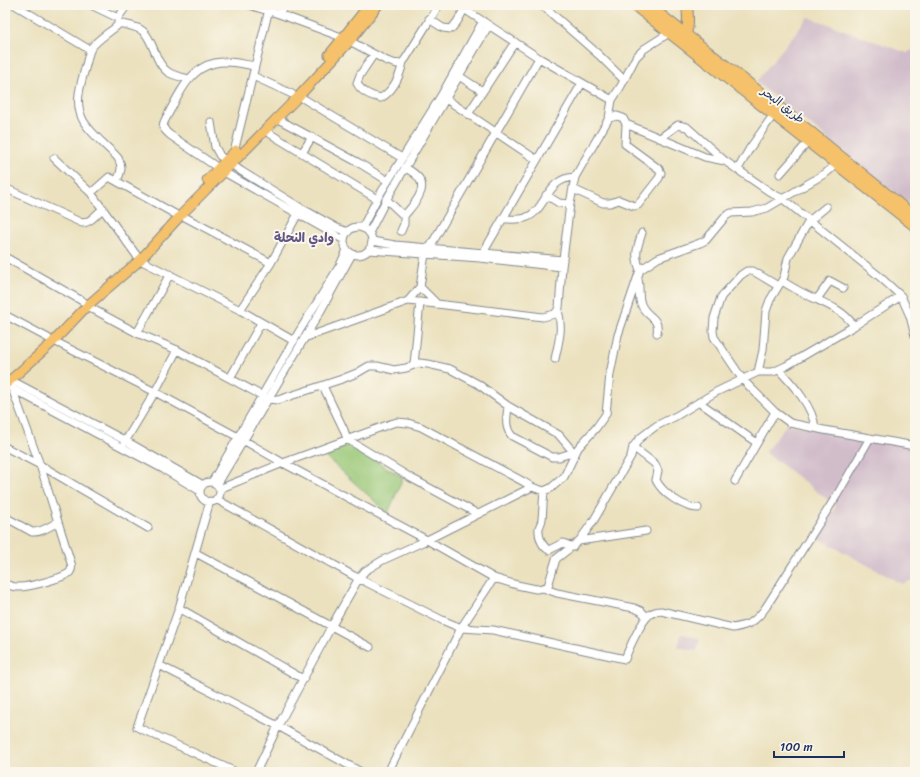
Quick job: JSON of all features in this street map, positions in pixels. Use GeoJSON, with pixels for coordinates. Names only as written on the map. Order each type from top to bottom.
{"type":"FeatureCollection","features":[{"type":"Feature","properties":{"kind":"highway","name":"طريق البحر"},"geometry":{"type":"LineString","coordinates":[[634,5],[669,33],[686,39]]}},
{"type":"Feature","properties":{"kind":"highway","name":"طريق البحر"},"geometry":{"type":"LineString","coordinates":[[648,5],[774,114],[806,135]]}},
{"type":"Feature","properties":{"kind":"highway"},"geometry":{"type":"LineString","coordinates":[[686,39],[688,25],[687,5]]}},
{"type":"Feature","properties":{"kind":"highway"},"geometry":{"type":"LineString","coordinates":[[686,39],[692,5]]}},
{"type":"Feature","properties":{"kind":"highway","name":"طريق البحر"},"geometry":{"type":"LineString","coordinates":[[710,59],[806,135],[915,217]]}},
{"type":"Feature","properties":{"kind":"highway","name":"طريق البحر"},"geometry":{"type":"LineString","coordinates":[[840,161],[915,226]]}},
{"type":"Feature","properties":{"kind":"main road"},"geometry":{"type":"LineString","coordinates":[[347,39],[370,5]]}},
{"type":"Feature","properties":{"kind":"main road"},"geometry":{"type":"LineString","coordinates":[[7,382],[86,304],[138,258],[221,170],[276,118],[378,5]]}},
{"type":"Feature","properties":{"kind":"main road"},"geometry":{"type":"LineString","coordinates":[[229,162],[234,152],[296,95]]}},
{"type":"Feature","properties":{"kind":"street"},"geometry":{"type":"LineString","coordinates":[[15,5],[90,50]]}},
{"type":"Feature","properties":{"kind":"street"},"geometry":{"type":"LineString","coordinates":[[91,5],[118,21],[144,32],[149,39],[155,54],[166,70],[172,74],[188,79]]}},
{"type":"Feature","properties":{"kind":"street"},"geometry":{"type":"LineString","coordinates":[[117,181],[121,172],[120,163],[115,155],[84,121],[80,112],[78,94],[90,50],[96,43],[118,25],[118,21],[127,5]]}},
{"type":"Feature","properties":{"kind":"street"},"geometry":{"type":"LineString","coordinates":[[249,5],[269,8],[278,14],[347,39],[374,54],[397,64],[403,62]]}},
{"type":"Feature","properties":{"kind":"street"},"geometry":{"type":"LineString","coordinates":[[278,14],[284,5]]}},
{"type":"Feature","properties":{"kind":"street"},"geometry":{"type":"LineString","coordinates":[[374,54],[360,75],[357,83],[361,89],[367,93],[381,98],[401,74],[403,62],[439,5]]}},
{"type":"Feature","properties":{"kind":"street"},"geometry":{"type":"LineString","coordinates":[[542,5],[599,55],[624,80]]}},
{"type":"Feature","properties":{"kind":"street"},"geometry":{"type":"LineString","coordinates":[[429,19],[443,28],[450,29],[457,22],[463,6],[539,58],[612,100]]}},
{"type":"Feature","properties":{"kind":"street"},"geometry":{"type":"LineString","coordinates":[[234,152],[269,8]]}},
{"type":"Feature","properties":{"kind":"street"},"geometry":{"type":"LineString","coordinates":[[369,233],[386,200],[459,76],[486,23]]}},
{"type":"Feature","properties":{"kind":"street"},"geometry":{"type":"LineString","coordinates":[[362,228],[377,199],[486,23]]}},
{"type":"Feature","properties":{"kind":"street"},"geometry":{"type":"LineString","coordinates":[[555,359],[561,330],[558,310],[562,263],[575,177],[609,118],[612,100],[636,57],[639,53],[669,33]]}},
{"type":"Feature","properties":{"kind":"street"},"geometry":{"type":"LineString","coordinates":[[468,114],[515,42]]}},
{"type":"Feature","properties":{"kind":"street"},"geometry":{"type":"LineString","coordinates":[[430,247],[539,58]]}},
{"type":"Feature","properties":{"kind":"street"},"geometry":{"type":"LineString","coordinates":[[255,66],[224,62],[214,63],[196,72],[188,79],[164,120],[163,128],[170,136],[221,170],[299,211],[348,232]]}},
{"type":"Feature","properties":{"kind":"street"},"geometry":{"type":"LineString","coordinates":[[253,76],[296,95],[402,158]]}},
{"type":"Feature","properties":{"kind":"street"},"geometry":{"type":"LineString","coordinates":[[459,76],[482,91]]}},
{"type":"Feature","properties":{"kind":"street"},"geometry":{"type":"LineString","coordinates":[[482,255],[582,82]]}},
{"type":"Feature","properties":{"kind":"street"},"geometry":{"type":"LineString","coordinates":[[446,99],[537,160]]}},
{"type":"Feature","properties":{"kind":"street"},"geometry":{"type":"LineString","coordinates":[[738,169],[750,148],[774,114]]}},
{"type":"Feature","properties":{"kind":"street"},"geometry":{"type":"LineString","coordinates":[[609,118],[617,116],[621,117],[626,124],[705,157],[725,161]]}},
{"type":"Feature","properties":{"kind":"street"},"geometry":{"type":"LineString","coordinates":[[276,118],[388,181]]}},
{"type":"Feature","properties":{"kind":"street"},"geometry":{"type":"LineString","coordinates":[[211,122],[215,146],[220,156],[299,211],[344,240],[349,252],[346,267],[304,338],[265,398],[216,485]]}},
{"type":"Feature","properties":{"kind":"street"},"geometry":{"type":"LineString","coordinates":[[572,189],[603,203],[610,203],[619,200],[634,206],[638,205],[659,178],[661,173],[657,168],[625,144],[626,124]]}},
{"type":"Feature","properties":{"kind":"street"},"geometry":{"type":"LineString","coordinates":[[660,138],[678,125],[685,126],[694,132],[725,161],[783,199],[879,276],[901,296],[910,316],[915,336]]}},
{"type":"Feature","properties":{"kind":"street"},"geometry":{"type":"LineString","coordinates":[[264,130],[377,199]]}},
{"type":"Feature","properties":{"kind":"street"},"geometry":{"type":"LineString","coordinates":[[780,174],[806,135]]}},
{"type":"Feature","properties":{"kind":"street"},"geometry":{"type":"LineString","coordinates":[[302,153],[312,137]]}},
{"type":"Feature","properties":{"kind":"street"},"geometry":{"type":"LineString","coordinates":[[54,158],[91,193],[138,258],[240,310],[294,341]]}},
{"type":"Feature","properties":{"kind":"street"},"geometry":{"type":"LineString","coordinates":[[216,485],[397,422],[408,423],[430,431],[520,479],[532,487],[544,491],[551,488],[564,477],[574,453],[606,414],[610,374],[618,335],[639,273],[658,258],[706,240],[726,216],[731,213],[752,212],[767,208],[826,173],[840,161]]}},
{"type":"Feature","properties":{"kind":"street"},"geometry":{"type":"LineString","coordinates":[[401,232],[405,219],[404,216],[421,192],[422,186],[420,179],[406,167]]}},
{"type":"Feature","properties":{"kind":"street"},"geometry":{"type":"LineString","coordinates":[[91,193],[109,177],[178,215],[271,263]]}},
{"type":"Feature","properties":{"kind":"street"},"geometry":{"type":"LineString","coordinates":[[503,219],[512,220],[527,218],[538,208],[546,195],[559,182],[564,179],[575,177]]}},
{"type":"Feature","properties":{"kind":"street"},"geometry":{"type":"LineString","coordinates":[[5,188],[82,223],[89,221],[103,208]]}},
{"type":"Feature","properties":{"kind":"street"},"geometry":{"type":"LineString","coordinates":[[546,195],[559,203],[570,204]]}},
{"type":"Feature","properties":{"kind":"street"},"geometry":{"type":"LineString","coordinates":[[386,200],[404,216]]}},
{"type":"Feature","properties":{"kind":"street"},"geometry":{"type":"LineString","coordinates":[[758,372],[763,350],[766,311],[770,300],[780,284],[788,258],[809,221],[826,207]]}},
{"type":"Feature","properties":{"kind":"street"},"geometry":{"type":"LineString","coordinates":[[240,310],[271,263],[299,211]]}},
{"type":"Feature","properties":{"kind":"street"},"geometry":{"type":"LineString","coordinates":[[370,214],[376,218]]}},
{"type":"Feature","properties":{"kind":"street"},"geometry":{"type":"LineString","coordinates":[[344,240],[348,232],[355,228],[362,228],[369,233],[372,241],[369,250]]}},
{"type":"Feature","properties":{"kind":"street"},"geometry":{"type":"LineString","coordinates":[[642,234],[636,251],[641,304],[646,313],[657,324],[657,333]]}},
{"type":"Feature","properties":{"kind":"street"},"geometry":{"type":"LineString","coordinates":[[372,241],[395,245],[430,247],[482,255],[562,263]]}},
{"type":"Feature","properties":{"kind":"street"},"geometry":{"type":"LineString","coordinates":[[349,252],[361,255],[369,250],[424,254],[482,255]]}},
{"type":"Feature","properties":{"kind":"street"},"geometry":{"type":"LineString","coordinates":[[265,398],[294,341],[349,252]]}},
{"type":"Feature","properties":{"kind":"street"},"geometry":{"type":"LineString","coordinates":[[408,301],[420,287],[424,254]]}},
{"type":"Feature","properties":{"kind":"street"},"geometry":{"type":"LineString","coordinates":[[5,257],[137,333],[177,350],[265,398],[278,400],[324,386],[357,373],[369,366],[394,370],[423,363],[450,369],[478,384],[508,406],[559,435],[574,453]]}},
{"type":"Feature","properties":{"kind":"street"},"geometry":{"type":"LineString","coordinates":[[854,326],[848,318],[817,299],[752,271],[747,271],[741,275],[721,297],[714,318],[713,331],[714,337],[743,380],[775,412],[790,423],[915,446]]}},
{"type":"Feature","properties":{"kind":"street"},"geometry":{"type":"LineString","coordinates":[[137,333],[170,274]]}},
{"type":"Feature","properties":{"kind":"street"},"geometry":{"type":"LineString","coordinates":[[817,299],[830,281],[843,288]]}},
{"type":"Feature","properties":{"kind":"street"},"geometry":{"type":"LineString","coordinates":[[420,287],[437,304]]}},
{"type":"Feature","properties":{"kind":"street"},"geometry":{"type":"LineString","coordinates":[[5,315],[155,392],[494,578],[517,586],[536,589],[548,586],[556,559],[580,541],[594,520],[640,438],[656,426],[716,392],[758,372],[774,372],[779,370],[854,326],[901,296]]}},
{"type":"Feature","properties":{"kind":"street"},"geometry":{"type":"LineString","coordinates":[[304,338],[408,301],[543,317],[550,316],[558,310]]}},
{"type":"Feature","properties":{"kind":"street"},"geometry":{"type":"LineString","coordinates":[[414,365],[420,302]]}},
{"type":"Feature","properties":{"kind":"street"},"geometry":{"type":"LineString","coordinates":[[230,378],[261,323]]}},
{"type":"Feature","properties":{"kind":"street"},"geometry":{"type":"LineString","coordinates":[[124,444],[155,392],[177,350]]}},
{"type":"Feature","properties":{"kind":"street"},"geometry":{"type":"LineString","coordinates":[[779,370],[795,389],[809,410],[813,418],[815,428]]}},
{"type":"Feature","properties":{"kind":"street"},"geometry":{"type":"LineString","coordinates":[[7,382],[124,444],[202,488]]}},
{"type":"Feature","properties":{"kind":"street"},"geometry":{"type":"LineString","coordinates":[[5,584],[16,587],[24,587],[46,582],[62,576],[70,571],[72,563],[40,465],[7,382]]}},
{"type":"Feature","properties":{"kind":"street"},"geometry":{"type":"LineString","coordinates":[[324,386],[347,439],[411,478],[478,514]]}},
{"type":"Feature","properties":{"kind":"street"},"geometry":{"type":"LineString","coordinates":[[699,402],[757,443]]}},
{"type":"Feature","properties":{"kind":"street"},"geometry":{"type":"LineString","coordinates":[[508,406],[506,425],[512,436],[552,457],[559,457],[574,453]]}},
{"type":"Feature","properties":{"kind":"street"},"geometry":{"type":"LineString","coordinates":[[734,482],[775,412]]}},
{"type":"Feature","properties":{"kind":"street"},"geometry":{"type":"LineString","coordinates":[[236,772],[137,727],[179,608],[213,500],[220,493],[216,485],[209,482],[202,488],[202,497],[207,501],[213,500],[359,578],[442,620],[461,628],[493,630],[625,659],[633,641],[647,617],[654,612],[661,611],[733,628],[756,620],[766,607],[837,495],[870,438]]}},
{"type":"Feature","properties":{"kind":"street"},"geometry":{"type":"LineString","coordinates":[[5,447],[40,465],[148,528]]}},
{"type":"Feature","properties":{"kind":"street"},"geometry":{"type":"LineString","coordinates":[[634,447],[655,464],[658,471],[656,480],[660,487],[682,505],[698,508]]}},
{"type":"Feature","properties":{"kind":"street"},"geometry":{"type":"LineString","coordinates":[[256,772],[278,726],[359,578],[369,568],[532,487]]}},
{"type":"Feature","properties":{"kind":"street"},"geometry":{"type":"LineString","coordinates":[[544,491],[542,520],[539,528],[543,544],[549,550],[564,543],[573,547]]}},
{"type":"Feature","properties":{"kind":"street"},"geometry":{"type":"LineString","coordinates":[[5,517],[32,532],[41,531],[58,522]]}},
{"type":"Feature","properties":{"kind":"street"},"geometry":{"type":"LineString","coordinates":[[580,541],[646,531]]}},
{"type":"Feature","properties":{"kind":"street"},"geometry":{"type":"LineString","coordinates":[[196,553],[370,647]]}},
{"type":"Feature","properties":{"kind":"street"},"geometry":{"type":"LineString","coordinates":[[388,772],[461,628],[494,578]]}},
{"type":"Feature","properties":{"kind":"street"},"geometry":{"type":"LineString","coordinates":[[543,588],[634,608],[641,611],[647,617]]}},
{"type":"Feature","properties":{"kind":"street"},"geometry":{"type":"LineString","coordinates":[[179,608],[303,679]]}},
{"type":"Feature","properties":{"kind":"street"},"geometry":{"type":"LineString","coordinates":[[159,665],[278,726],[361,772]]}},
{"type":"Feature","properties":{"kind":"shaded area"},"geometry":{"type":"Polygon","coordinates":[[[808,17],[907,53],[915,48],[915,208],[756,82],[808,17]]]}},
{"type":"Feature","properties":{"kind":"shaded area"},"geometry":{"type":"Polygon","coordinates":[[[787,424],[915,447],[915,579],[902,584],[818,538],[836,506],[765,452],[787,424]]]}},
{"type":"Feature","properties":{"kind":"shaded area"},"geometry":{"type":"Polygon","coordinates":[[[681,634],[700,638],[697,651],[678,647],[681,634]]]}},
{"type":"Feature","properties":{"kind":"green space"},"geometry":{"type":"Polygon","coordinates":[[[350,444],[403,478],[388,513],[326,457],[350,444]]]}},
{"type":"Feature","properties":{"kind":"district","name":"وادي النحلة"},"geometry":{"type":"Point","coordinates":[304,237]}}]}
